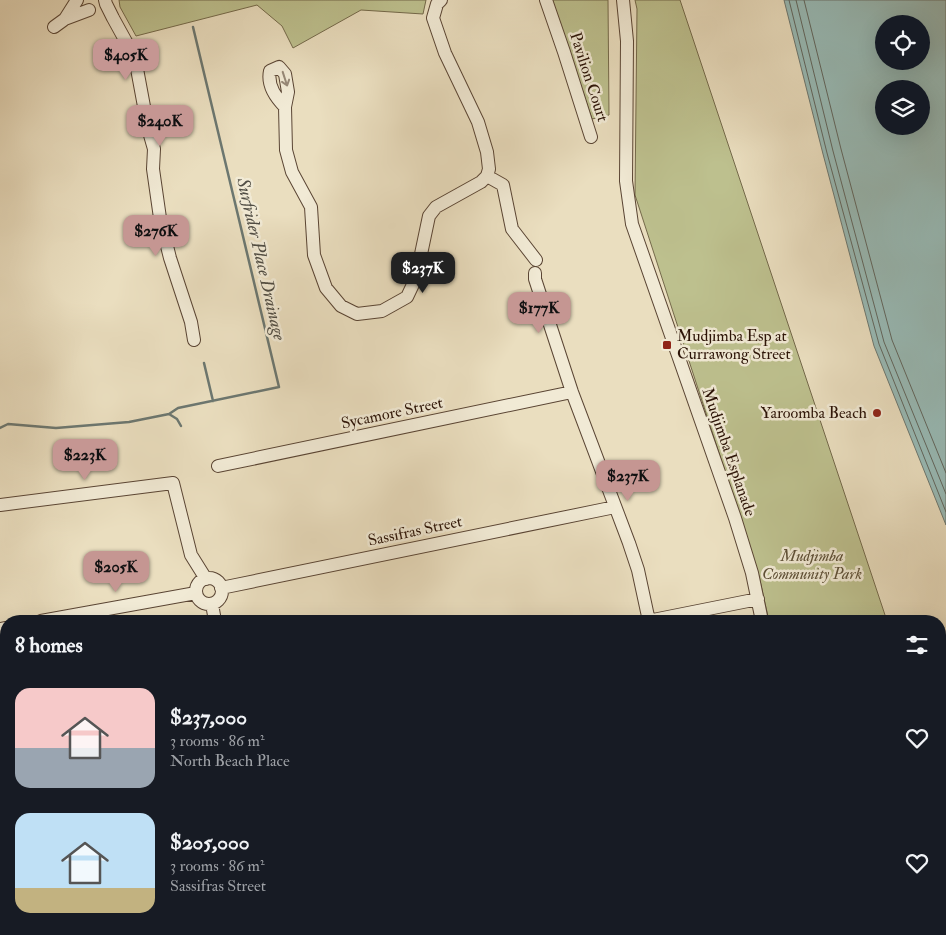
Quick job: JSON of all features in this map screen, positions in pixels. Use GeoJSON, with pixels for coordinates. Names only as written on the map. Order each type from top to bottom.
{"type":"FeatureCollection","features":[{"type":"Feature","properties":{"kind":"street"},"geometry":{"type":"LineString","coordinates":[[54,28],[65,19],[78,0],[84,7],[118,28]]}},
{"type":"Feature","properties":{"kind":"street"},"geometry":{"type":"LineString","coordinates":[[65,19],[102,5],[105,0]]}},
{"type":"Feature","properties":{"kind":"street"},"geometry":{"type":"LineString","coordinates":[[105,0],[135,58],[148,128],[146,149],[153,169],[160,218],[170,258],[191,322],[194,340]]}},
{"type":"Feature","properties":{"kind":"street"},"geometry":{"type":"LineString","coordinates":[[285,107],[286,150],[292,172],[311,207],[314,255],[326,288],[342,306],[357,314],[382,310],[406,296],[416,278],[429,216],[436,207],[482,182],[487,176],[489,169],[487,152],[478,122],[445,53],[433,18],[437,4],[441,0]]}},
{"type":"Feature","properties":{"kind":"street","name":"Pavilion Court"},"geometry":{"type":"LineString","coordinates":[[546,0],[591,136]]}},
{"type":"Feature","properties":{"kind":"street","name":"Mudjimba Esplanade"},"geometry":{"type":"LineString","coordinates":[[623,0],[627,41],[626,181],[632,224],[735,518],[752,573],[761,615]]}},
{"type":"Feature","properties":{"kind":"street"},"geometry":{"type":"LineString","coordinates":[[487,176],[503,186],[512,229],[535,267],[534,279],[572,392],[638,570],[647,615]]}},
{"type":"Feature","properties":{"kind":"street","name":"Sycamore Street"},"geometry":{"type":"LineString","coordinates":[[218,466],[572,392]]}},
{"type":"Feature","properties":{"kind":"street"},"geometry":{"type":"LineString","coordinates":[[0,504],[173,483],[192,555],[206,579]]}},
{"type":"Feature","properties":{"kind":"street","name":"Sassifras Street"},"geometry":{"type":"LineString","coordinates":[[221,588],[615,507]]}},
{"type":"Feature","properties":{"kind":"street"},"geometry":{"type":"LineString","coordinates":[[206,579],[215,580],[221,588],[220,596],[212,604],[199,600],[196,593],[198,584],[206,579]]}},
{"type":"Feature","properties":{"kind":"street"},"geometry":{"type":"LineString","coordinates":[[94,615],[196,593]]}},
{"type":"Feature","properties":{"kind":"street"},"geometry":{"type":"LineString","coordinates":[[678,615],[758,599]]}},
{"type":"Feature","properties":{"kind":"street"},"geometry":{"type":"LineString","coordinates":[[212,604],[214,615]]}},
{"type":"Feature","properties":{"kind":"green space"},"geometry":{"type":"Polygon","coordinates":[[[119,0],[426,0],[423,14],[361,10],[293,48],[282,26],[257,5],[136,36],[120,7],[119,0]]]}},
{"type":"Feature","properties":{"kind":"green space"},"geometry":{"type":"Polygon","coordinates":[[[552,0],[608,0],[609,115],[592,119],[552,0]]]}},
{"type":"Feature","properties":{"kind":"green space","name":"Mudjimba Community Park"},"geometry":{"type":"Polygon","coordinates":[[[635,0],[680,0],[885,615],[768,615],[759,576],[635,195],[637,9],[635,0]]]}},
{"type":"Feature","properties":{"kind":"water"},"geometry":{"type":"Polygon","coordinates":[[[784,0],[946,0],[946,525],[874,346],[784,0]]]}},
{"type":"Feature","properties":{"kind":"waterway","name":"Surfrider Place Drainage"},"geometry":{"type":"LineString","coordinates":[[169,414],[178,408],[279,387],[193,27]]}},
{"type":"Feature","properties":{"kind":"waterway"},"geometry":{"type":"LineString","coordinates":[[204,363],[213,401]]}},
{"type":"Feature","properties":{"kind":"waterway"},"geometry":{"type":"LineString","coordinates":[[0,428],[8,424],[56,428],[129,422],[169,414],[177,419],[181,426]]}},
{"type":"Feature","properties":{"kind":"place","name":"Mudjimba Esp at Currawong Street"},"geometry":{"type":"Point","coordinates":[667,345]}},
{"type":"Feature","properties":{"kind":"place","name":"Yaroomba Beach"},"geometry":{"type":"Point","coordinates":[877,413]}}]}
